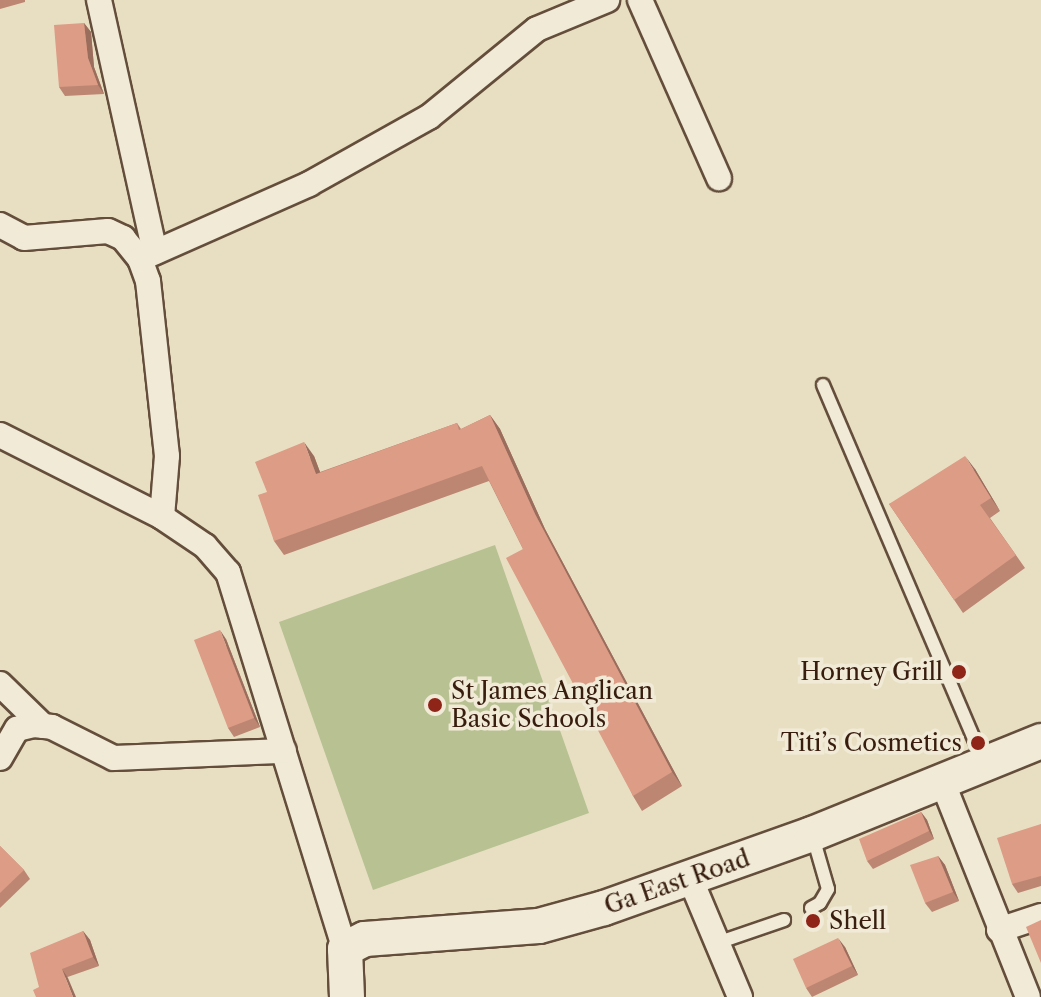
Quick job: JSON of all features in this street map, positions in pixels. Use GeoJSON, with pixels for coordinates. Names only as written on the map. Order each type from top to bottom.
{"type":"FeatureCollection","features":[{"type":"Feature","properties":{"kind":"street"},"geometry":{"type":"LineString","coordinates":[[99,0],[147,256],[167,456],[162,517]]}},
{"type":"Feature","properties":{"kind":"street"},"geometry":{"type":"LineString","coordinates":[[147,256],[309,184],[429,117],[537,29],[607,0]]}},
{"type":"Feature","properties":{"kind":"street"},"geometry":{"type":"LineString","coordinates":[[640,0],[719,178]]}},
{"type":"Feature","properties":{"kind":"street"},"geometry":{"type":"LineString","coordinates":[[0,225],[24,238],[108,231],[147,256]]}},
{"type":"Feature","properties":{"kind":"street"},"geometry":{"type":"LineString","coordinates":[[0,435],[162,517],[205,546],[228,572],[345,949],[347,997]]}},
{"type":"Feature","properties":{"kind":"street"},"geometry":{"type":"LineString","coordinates":[[0,684],[43,726],[114,758],[284,751]]}},
{"type":"Feature","properties":{"kind":"street"},"geometry":{"type":"LineString","coordinates":[[0,758],[17,729],[43,726]]}},
{"type":"Feature","properties":{"kind":"street","name":"Ga East Road"},"geometry":{"type":"LineString","coordinates":[[345,949],[398,933],[539,926],[690,878],[812,834],[1041,741]]}},
{"type":"Feature","properties":{"kind":"street"},"geometry":{"type":"LineString","coordinates":[[942,781],[1028,997]]}},
{"type":"Feature","properties":{"kind":"street"},"geometry":{"type":"LineString","coordinates":[[690,878],[740,997]]}},
{"type":"Feature","properties":{"kind":"street"},"geometry":{"type":"LineString","coordinates":[[999,930],[1041,916]]}},
{"type":"Feature","properties":{"kind":"lane"},"geometry":{"type":"LineString","coordinates":[[823,385],[984,764]]}},
{"type":"Feature","properties":{"kind":"lane"},"geometry":{"type":"LineString","coordinates":[[811,908],[820,903],[828,889],[812,834]]}},
{"type":"Feature","properties":{"kind":"lane"},"geometry":{"type":"LineString","coordinates":[[717,943],[784,920]]}},
{"type":"Feature","properties":{"kind":"green space"},"geometry":{"type":"Polygon","coordinates":[[[495,545],[589,813],[373,890],[279,622],[495,545]]]}},
{"type":"Feature","properties":{"kind":"building"},"geometry":{"type":"Polygon","coordinates":[[[84,23],[88,58],[98,85],[59,87],[54,25],[84,23]]]}},
{"type":"Feature","properties":{"kind":"building"},"geometry":{"type":"Polygon","coordinates":[[[490,415],[535,514],[672,772],[633,796],[506,558],[523,549],[482,466],[274,541],[258,495],[267,492],[255,462],[304,442],[316,474],[457,423],[459,430],[490,415]]]}},
{"type":"Feature","properties":{"kind":"building"},"geometry":{"type":"Polygon","coordinates":[[[965,456],[991,498],[980,505],[1016,555],[954,600],[889,504],[965,456]]]}},
{"type":"Feature","properties":{"kind":"building"},"geometry":{"type":"Polygon","coordinates":[[[220,630],[254,718],[228,728],[194,640],[220,630]]]}},
{"type":"Feature","properties":{"kind":"building"},"geometry":{"type":"Polygon","coordinates":[[[921,812],[929,831],[867,861],[859,839],[921,812]]]}},
{"type":"Feature","properties":{"kind":"building"},"geometry":{"type":"Polygon","coordinates":[[[1041,824],[1041,876],[1012,884],[997,838],[1041,824]]]}},
{"type":"Feature","properties":{"kind":"building"},"geometry":{"type":"Polygon","coordinates":[[[0,846],[24,870],[0,893],[0,846]]]}},
{"type":"Feature","properties":{"kind":"building"},"geometry":{"type":"Polygon","coordinates":[[[938,856],[953,892],[925,903],[910,865],[938,856]]]}},
{"type":"Feature","properties":{"kind":"building"},"geometry":{"type":"Polygon","coordinates":[[[1041,920],[1041,963],[1026,927],[1041,920]]]}},
{"type":"Feature","properties":{"kind":"building"},"geometry":{"type":"Polygon","coordinates":[[[83,931],[93,957],[62,969],[73,997],[36,997],[33,990],[39,987],[30,953],[83,931]]]}},
{"type":"Feature","properties":{"kind":"building"},"geometry":{"type":"Polygon","coordinates":[[[838,938],[852,966],[806,988],[793,959],[838,938]]]}},
{"type":"Feature","properties":{"kind":"place","name":"Horney Grill"},"geometry":{"type":"Point","coordinates":[959,672]}},
{"type":"Feature","properties":{"kind":"place","name":"St James Anglican Basic Schools"},"geometry":{"type":"Point","coordinates":[435,705]}},
{"type":"Feature","properties":{"kind":"place","name":"Titi’s Cosmetics"},"geometry":{"type":"Point","coordinates":[978,743]}},
{"type":"Feature","properties":{"kind":"place","name":"Shell"},"geometry":{"type":"Point","coordinates":[813,921]}}]}
